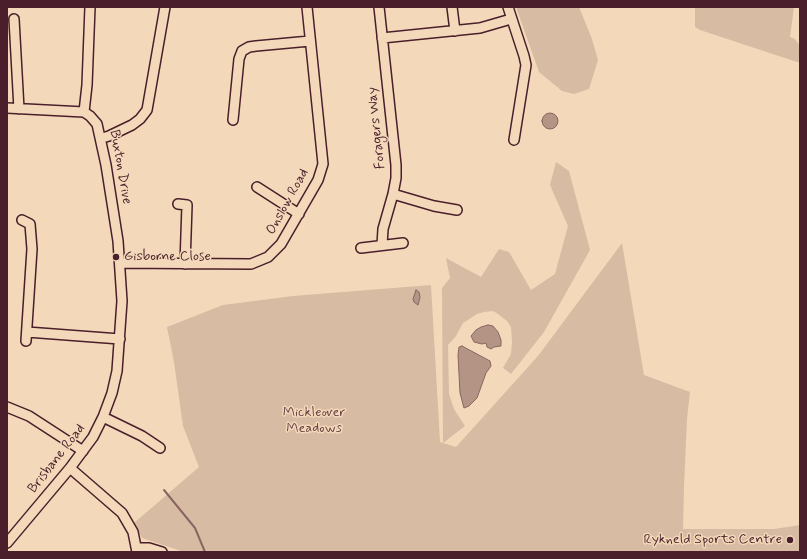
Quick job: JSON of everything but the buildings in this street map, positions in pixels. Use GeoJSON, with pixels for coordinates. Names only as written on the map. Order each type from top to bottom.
{"type":"FeatureCollection","features":[{"type":"Feature","properties":{"kind":"street"},"geometry":{"type":"LineString","coordinates":[[7,108],[84,112],[87,85],[90,7]]}},
{"type":"Feature","properties":{"kind":"street"},"geometry":{"type":"LineString","coordinates":[[102,138],[132,125],[140,119],[147,110],[165,7]]}},
{"type":"Feature","properties":{"kind":"street","name":"Onslow Road"},"geometry":{"type":"LineString","coordinates":[[120,263],[251,264],[263,260],[272,254],[281,244],[321,174],[323,164],[307,7]]}},
{"type":"Feature","properties":{"kind":"street","name":"Foragers Way"},"geometry":{"type":"LineString","coordinates":[[379,7],[396,165],[396,178],[383,229],[382,245]]}},
{"type":"Feature","properties":{"kind":"street"},"geometry":{"type":"LineString","coordinates":[[452,7],[455,31]]}},
{"type":"Feature","properties":{"kind":"street"},"geometry":{"type":"LineString","coordinates":[[508,7],[526,65],[514,140]]}},
{"type":"Feature","properties":{"kind":"street"},"geometry":{"type":"LineString","coordinates":[[382,38],[480,28],[512,19]]}},
{"type":"Feature","properties":{"kind":"street"},"geometry":{"type":"LineString","coordinates":[[18,24],[19,109]]}},
{"type":"Feature","properties":{"kind":"street"},"geometry":{"type":"LineString","coordinates":[[233,120],[238,110],[239,59],[242,51],[250,47],[310,41]]}},
{"type":"Feature","properties":{"kind":"street","name":"Buxton Drive"},"geometry":{"type":"LineString","coordinates":[[84,112],[98,124],[102,138],[116,223],[120,263]]}},
{"type":"Feature","properties":{"kind":"street"},"geometry":{"type":"LineString","coordinates":[[262,188],[299,214]]}},
{"type":"Feature","properties":{"kind":"street"},"geometry":{"type":"LineString","coordinates":[[393,194],[434,206],[457,210]]}},
{"type":"Feature","properties":{"kind":"street"},"geometry":{"type":"LineString","coordinates":[[178,204],[187,204],[185,264]]}},
{"type":"Feature","properties":{"kind":"street"},"geometry":{"type":"LineString","coordinates":[[22,220],[30,224],[32,248],[27,337],[120,339]]}},
{"type":"Feature","properties":{"kind":"street"},"geometry":{"type":"LineString","coordinates":[[361,248],[403,243]]}},
{"type":"Feature","properties":{"kind":"street","name":"Brisbane Road"},"geometry":{"type":"LineString","coordinates":[[7,543],[83,451],[103,417],[115,382],[120,339],[122,301],[120,263]]}},
{"type":"Feature","properties":{"kind":"street"},"geometry":{"type":"LineString","coordinates":[[8,409],[29,416],[83,451]]}},
{"type":"Feature","properties":{"kind":"street"},"geometry":{"type":"LineString","coordinates":[[103,417],[131,430],[152,437],[160,448]]}},
{"type":"Feature","properties":{"kind":"street"},"geometry":{"type":"LineString","coordinates":[[70,468],[122,513],[133,532],[137,550],[149,548],[162,552]]}},
{"type":"Feature","properties":{"kind":"green space"},"geometry":{"type":"Polygon","coordinates":[[[516,7],[579,7],[592,39],[598,60],[589,89],[574,94],[562,91],[539,72],[516,7]]]}},
{"type":"Feature","properties":{"kind":"green space"},"geometry":{"type":"Polygon","coordinates":[[[695,7],[794,7],[790,37],[795,39],[800,46],[800,63],[700,30],[695,27],[695,7]]]}},
{"type":"Feature","properties":{"kind":"green space"},"geometry":{"type":"Polygon","coordinates":[[[556,162],[569,171],[590,250],[544,332],[511,374],[503,368],[511,354],[511,327],[507,321],[493,311],[477,314],[463,323],[456,336],[448,345],[449,394],[454,409],[465,426],[443,443],[442,288],[450,278],[446,258],[481,277],[499,249],[509,252],[531,290],[555,274],[568,226],[550,185],[556,162]]]}},
{"type":"Feature","properties":{"kind":"green space","name":"Mickleover Meadows"},"geometry":{"type":"Polygon","coordinates":[[[622,243],[644,375],[690,392],[687,419],[683,529],[774,529],[800,525],[800,552],[184,552],[142,538],[134,523],[199,467],[183,426],[174,362],[167,327],[223,305],[293,296],[431,285],[440,442],[456,447],[538,356],[622,243]]]}},
{"type":"Feature","properties":{"kind":"shaded area"},"geometry":{"type":"Polygon","coordinates":[[[550,113],[556,115],[558,121],[556,127],[550,129],[544,127],[542,121],[544,115],[550,113]]]}},
{"type":"Feature","properties":{"kind":"shaded area"},"geometry":{"type":"Polygon","coordinates":[[[416,290],[419,292],[420,297],[418,305],[413,299],[416,290]]]}},
{"type":"Feature","properties":{"kind":"shaded area"},"geometry":{"type":"Polygon","coordinates":[[[488,325],[493,326],[498,332],[501,340],[501,346],[491,349],[487,347],[486,343],[482,344],[474,342],[471,336],[476,330],[488,325]]]}},
{"type":"Feature","properties":{"kind":"shaded area"},"geometry":{"type":"Polygon","coordinates":[[[462,346],[490,361],[491,366],[486,373],[477,398],[469,406],[464,408],[460,393],[458,355],[459,347],[462,346]]]}},
{"type":"Feature","properties":{"kind":"waterway"},"geometry":{"type":"LineString","coordinates":[[164,490],[195,528],[205,552]]}},
{"type":"Feature","properties":{"kind":"place","name":"Gisborne Close"},"geometry":{"type":"Point","coordinates":[116,257]}},
{"type":"Feature","properties":{"kind":"place","name":"Rykneld Sports Centre"},"geometry":{"type":"Point","coordinates":[790,540]}}]}
